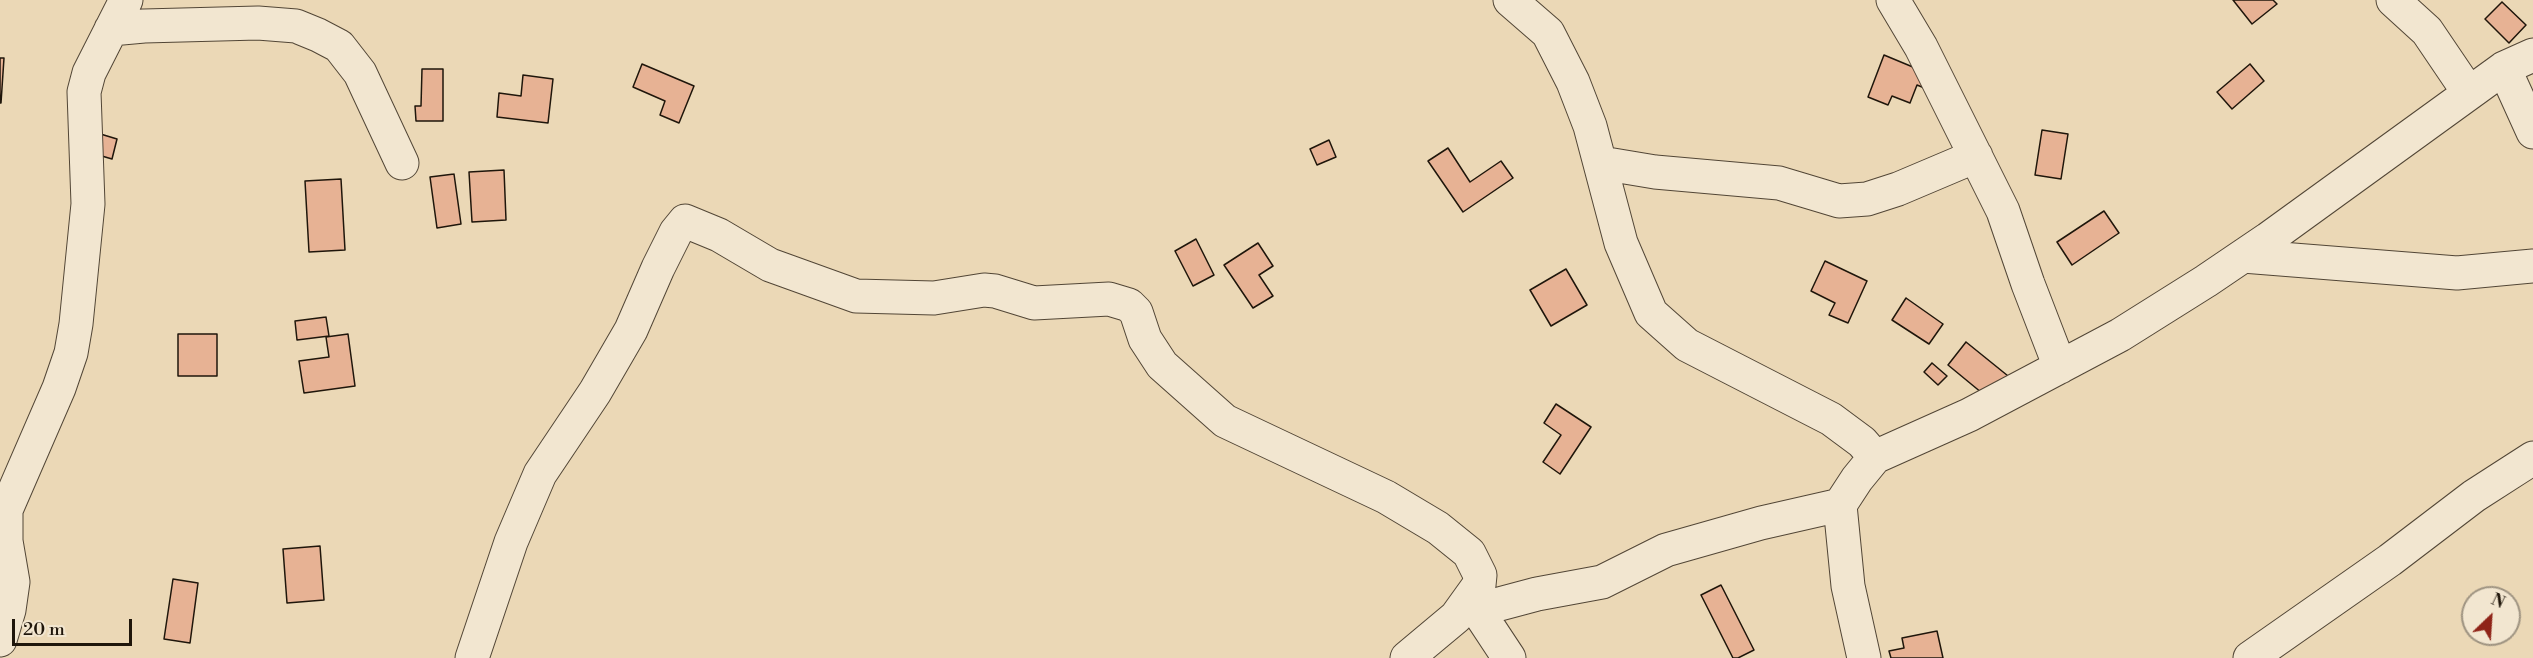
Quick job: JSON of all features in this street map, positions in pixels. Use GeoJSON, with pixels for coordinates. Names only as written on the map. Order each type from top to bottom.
{"type":"FeatureCollection","features":[{"type":"Feature","properties":{"kind":"street"},"geometry":{"type":"LineString","coordinates":[[0,640],[9,610],[13,582],[6,541],[6,510],[59,388],[71,353],[88,204],[84,92],[89,73],[126,0]]}},
{"type":"Feature","properties":{"kind":"street"},"geometry":{"type":"LineString","coordinates":[[1510,0],[1548,33],[1559,52],[1590,126],[1622,243],[1651,313],[1687,345],[1831,419],[1862,442],[1875,457]]}},
{"type":"Feature","properties":{"kind":"street"},"geometry":{"type":"LineString","coordinates":[[1893,0],[1922,47],[2003,211],[2060,368]]}},
{"type":"Feature","properties":{"kind":"street"},"geometry":{"type":"LineString","coordinates":[[2393,0],[2427,31],[2469,93]]}},
{"type":"Feature","properties":{"kind":"street"},"geometry":{"type":"LineString","coordinates":[[111,29],[224,11],[296,26],[339,46],[360,73],[402,164]]}},
{"type":"Feature","properties":{"kind":"street"},"geometry":{"type":"LineString","coordinates":[[1864,658],[1848,586],[1840,506],[1857,479],[1875,457],[1969,415],[2120,335],[2243,256],[2504,69],[2533,55]]}},
{"type":"Feature","properties":{"kind":"street"},"geometry":{"type":"LineString","coordinates":[[2504,69],[2533,132]]}},
{"type":"Feature","properties":{"kind":"street"},"geometry":{"type":"LineString","coordinates":[[1601,163],[1655,172],[1779,183],[1839,201],[1867,199],[1898,189],[1976,156]]}},
{"type":"Feature","properties":{"kind":"street"},"geometry":{"type":"LineString","coordinates":[[472,658],[511,542],[540,474],[595,392],[631,330],[676,232],[686,221],[719,235],[770,265],[856,296],[934,298],[984,290],[995,291],[1022,302],[1109,299],[1123,302],[1136,312],[1145,339],[1162,365],[1225,421],[1386,497],[1438,528],[1469,553],[1480,575],[1474,604],[1509,658]]}},
{"type":"Feature","properties":{"kind":"street"},"geometry":{"type":"LineString","coordinates":[[2243,256],[2457,273],[2533,266]]}},
{"type":"Feature","properties":{"kind":"street"},"geometry":{"type":"LineString","coordinates":[[2250,658],[2390,560],[2474,496],[2533,458]]}},
{"type":"Feature","properties":{"kind":"street"},"geometry":{"type":"LineString","coordinates":[[1407,658],[1474,604],[1602,582],[1666,550],[1761,523],[1840,506]]}},
{"type":"Feature","properties":{"kind":"street"},"geometry":{"type":"LineString","coordinates":[[0,655],[4,658]]}},
{"type":"Feature","properties":{"kind":"building"},"geometry":{"type":"Polygon","coordinates":[[[2233,0],[2273,0],[2277,4],[2252,24],[2233,0]]]}},
{"type":"Feature","properties":{"kind":"building"},"geometry":{"type":"Polygon","coordinates":[[[2502,2],[2526,25],[2509,43],[2485,19],[2502,2]]]}},
{"type":"Feature","properties":{"kind":"building"},"geometry":{"type":"Polygon","coordinates":[[[1884,55],[1932,75],[1927,89],[1917,85],[1910,103],[1892,96],[1888,105],[1868,97],[1884,55]]]}},
{"type":"Feature","properties":{"kind":"building"},"geometry":{"type":"Polygon","coordinates":[[[0,58],[4,58],[1,103],[0,103],[0,58]]]}},
{"type":"Feature","properties":{"kind":"building"},"geometry":{"type":"Polygon","coordinates":[[[642,64],[694,86],[679,123],[660,115],[665,101],[633,87],[642,64]]]}},
{"type":"Feature","properties":{"kind":"building"},"geometry":{"type":"Polygon","coordinates":[[[2250,64],[2264,81],[2232,109],[2217,92],[2250,64]]]}},
{"type":"Feature","properties":{"kind":"building"},"geometry":{"type":"Polygon","coordinates":[[[422,69],[443,69],[443,121],[416,121],[415,106],[421,106],[422,69]]]}},
{"type":"Feature","properties":{"kind":"building"},"geometry":{"type":"Polygon","coordinates":[[[523,75],[553,79],[548,123],[497,117],[499,93],[521,96],[523,75]]]}},
{"type":"Feature","properties":{"kind":"building"},"geometry":{"type":"Polygon","coordinates":[[[84,129],[117,139],[112,159],[78,149],[84,129]]]}},
{"type":"Feature","properties":{"kind":"building"},"geometry":{"type":"Polygon","coordinates":[[[2042,130],[2068,134],[2061,179],[2035,175],[2042,130]]]}},
{"type":"Feature","properties":{"kind":"building"},"geometry":{"type":"Polygon","coordinates":[[[1329,140],[1336,157],[1317,165],[1310,149],[1329,140]]]}},
{"type":"Feature","properties":{"kind":"building"},"geometry":{"type":"Polygon","coordinates":[[[1448,148],[1470,182],[1501,161],[1513,178],[1463,212],[1428,161],[1448,148]]]}},
{"type":"Feature","properties":{"kind":"building"},"geometry":{"type":"Polygon","coordinates":[[[504,170],[506,220],[472,222],[469,172],[504,170]]]}},
{"type":"Feature","properties":{"kind":"building"},"geometry":{"type":"Polygon","coordinates":[[[454,174],[461,224],[437,228],[430,177],[454,174]]]}},
{"type":"Feature","properties":{"kind":"building"},"geometry":{"type":"Polygon","coordinates":[[[341,179],[345,250],[309,252],[305,181],[341,179]]]}},
{"type":"Feature","properties":{"kind":"building"},"geometry":{"type":"Polygon","coordinates":[[[2104,211],[2119,233],[2072,265],[2057,242],[2104,211]]]}},
{"type":"Feature","properties":{"kind":"building"},"geometry":{"type":"Polygon","coordinates":[[[1196,239],[1214,275],[1193,286],[1175,251],[1196,239]]]}},
{"type":"Feature","properties":{"kind":"building"},"geometry":{"type":"Polygon","coordinates":[[[1258,243],[1273,266],[1259,275],[1273,296],[1253,308],[1224,265],[1258,243]]]}},
{"type":"Feature","properties":{"kind":"building"},"geometry":{"type":"Polygon","coordinates":[[[1825,261],[1867,281],[1848,323],[1829,315],[1835,303],[1811,291],[1825,261]]]}},
{"type":"Feature","properties":{"kind":"building"},"geometry":{"type":"Polygon","coordinates":[[[1566,269],[1587,305],[1551,326],[1530,290],[1566,269]]]}},
{"type":"Feature","properties":{"kind":"building"},"geometry":{"type":"Polygon","coordinates":[[[1906,298],[1943,324],[1929,344],[1892,320],[1906,298]]]}},
{"type":"Feature","properties":{"kind":"building"},"geometry":{"type":"Polygon","coordinates":[[[326,317],[329,336],[297,340],[295,321],[326,317]]]}},
{"type":"Feature","properties":{"kind":"building"},"geometry":{"type":"Polygon","coordinates":[[[178,334],[217,334],[217,376],[178,376],[178,334]]]}},
{"type":"Feature","properties":{"kind":"building"},"geometry":{"type":"Polygon","coordinates":[[[348,334],[355,386],[304,393],[299,361],[329,357],[326,337],[348,334]]]}},
{"type":"Feature","properties":{"kind":"building"},"geometry":{"type":"Polygon","coordinates":[[[1966,342],[2018,384],[1999,407],[1948,365],[1966,342]]]}},
{"type":"Feature","properties":{"kind":"building"},"geometry":{"type":"Polygon","coordinates":[[[1932,363],[1947,376],[1938,385],[1924,372],[1932,363]]]}},
{"type":"Feature","properties":{"kind":"building"},"geometry":{"type":"Polygon","coordinates":[[[1556,404],[1591,427],[1560,474],[1543,462],[1561,435],[1544,423],[1556,404]]]}},
{"type":"Feature","properties":{"kind":"building"},"geometry":{"type":"Polygon","coordinates":[[[320,546],[324,600],[287,603],[283,549],[320,546]]]}},
{"type":"Feature","properties":{"kind":"building"},"geometry":{"type":"Polygon","coordinates":[[[173,579],[198,583],[190,643],[164,639],[173,579]]]}},
{"type":"Feature","properties":{"kind":"building"},"geometry":{"type":"Polygon","coordinates":[[[1721,585],[1754,650],[1738,658],[1733,658],[1701,595],[1721,585]]]}},
{"type":"Feature","properties":{"kind":"building"},"geometry":{"type":"Polygon","coordinates":[[[1937,631],[1943,658],[1891,658],[1889,651],[1904,648],[1902,638],[1937,631]]]}}]}
